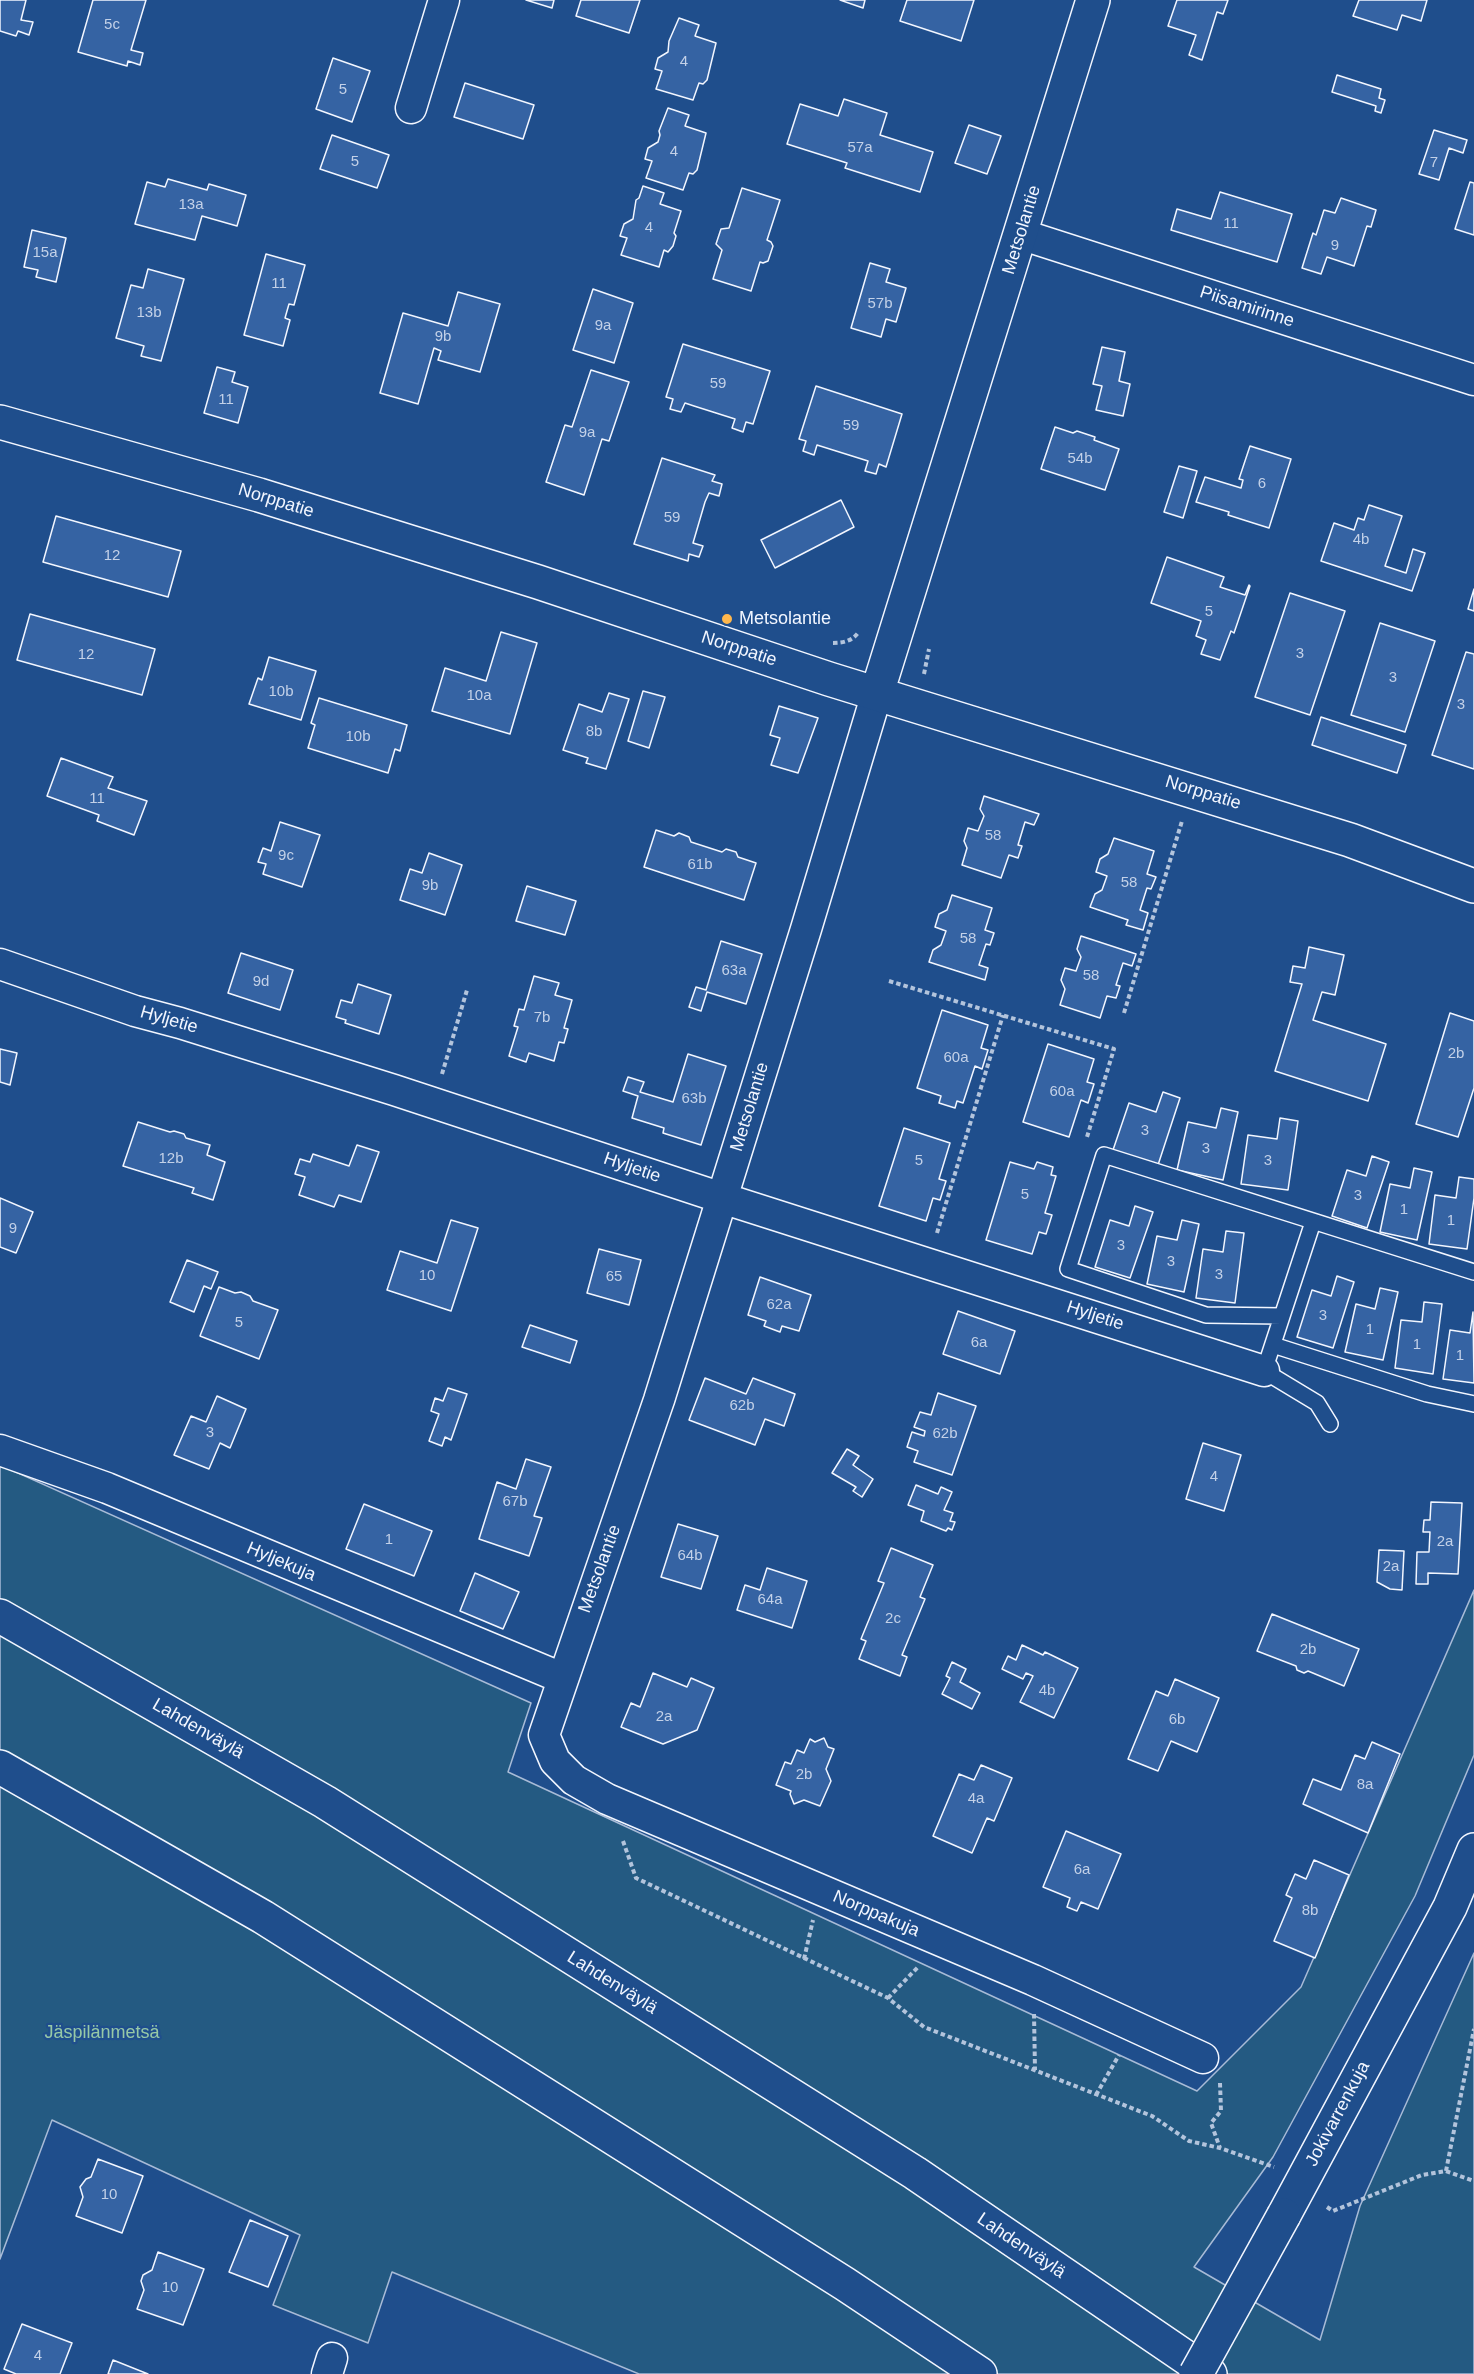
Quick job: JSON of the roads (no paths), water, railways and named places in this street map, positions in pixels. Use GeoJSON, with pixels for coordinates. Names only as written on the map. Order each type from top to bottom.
{"type":"FeatureCollection","features":[{"type":"Feature","properties":{"kind":"main road","name":"Metsolantie"},"geometry":{"type":"LineString","coordinates":[[877,693],[1093,0]]}},
{"type":"Feature","properties":{"kind":"main road","name":"Norppatie"},"geometry":{"type":"LineString","coordinates":[[0,422],[259,495],[877,693],[1350,840],[1474,886]]}},
{"type":"Feature","properties":{"kind":"main road","name":"Lahdenväylä"},"geometry":{"type":"LineString","coordinates":[[0,1616],[365,1827],[915,2173],[1210,2374]]}},
{"type":"Feature","properties":{"kind":"main road"},"geometry":{"type":"LineString","coordinates":[[0,1767],[263,1917],[844,2284],[980,2374]]}},
{"type":"Feature","properties":{"kind":"main road","name":"Jokivarrenkuja"},"geometry":{"type":"LineString","coordinates":[[1196,2374],[1450,1907],[1474,1850]]}},
{"type":"Feature","properties":{"kind":"street"},"geometry":{"type":"LineString","coordinates":[[411,108],[444,0]]}},
{"type":"Feature","properties":{"kind":"street","name":"Piisamirinne"},"geometry":{"type":"LineString","coordinates":[[1020,234],[1474,380]]}},
{"type":"Feature","properties":{"kind":"street","name":"Metsolantie"},"geometry":{"type":"LineString","coordinates":[[555,1761],[543,1735],[638,1464],[877,693]]}},
{"type":"Feature","properties":{"kind":"street","name":"Hyljetie"},"geometry":{"type":"LineString","coordinates":[[0,964],[135,1011],[180,1023],[433,1103],[722,1198],[928,1262],[1268,1358]]}},
{"type":"Feature","properties":{"kind":"street","name":"Hyljekuja"},"geometry":{"type":"LineString","coordinates":[[0,1450],[107,1488],[562,1678]]}},
{"type":"Feature","properties":{"kind":"street","name":"Norppakuja"},"geometry":{"type":"LineString","coordinates":[[555,1761],[574,1780],[607,1798],[1033,1980],[1203,2058]]}},
{"type":"Feature","properties":{"kind":"lane"},"geometry":{"type":"LineString","coordinates":[[1282,1316],[1206,1315],[1068,1269],[1104,1155],[1474,1272]]}},
{"type":"Feature","properties":{"kind":"lane"},"geometry":{"type":"LineString","coordinates":[[1268,1358],[1313,1222]]}},
{"type":"Feature","properties":{"kind":"lane"},"geometry":{"type":"LineString","coordinates":[[1268,1358],[1474,1404]]}},
{"type":"Feature","properties":{"kind":"lane"},"geometry":{"type":"LineString","coordinates":[[1268,1358],[1317,1402],[1330,1424]]}},
{"type":"Feature","properties":{"kind":"place","name":"Metsolantie"},"geometry":{"type":"Point","coordinates":[727,619]}},
{"type":"Feature","properties":{"kind":"park label","name":"Jäspilänmetsä"},"geometry":{"type":"Point","coordinates":[102,2033]}}]}
